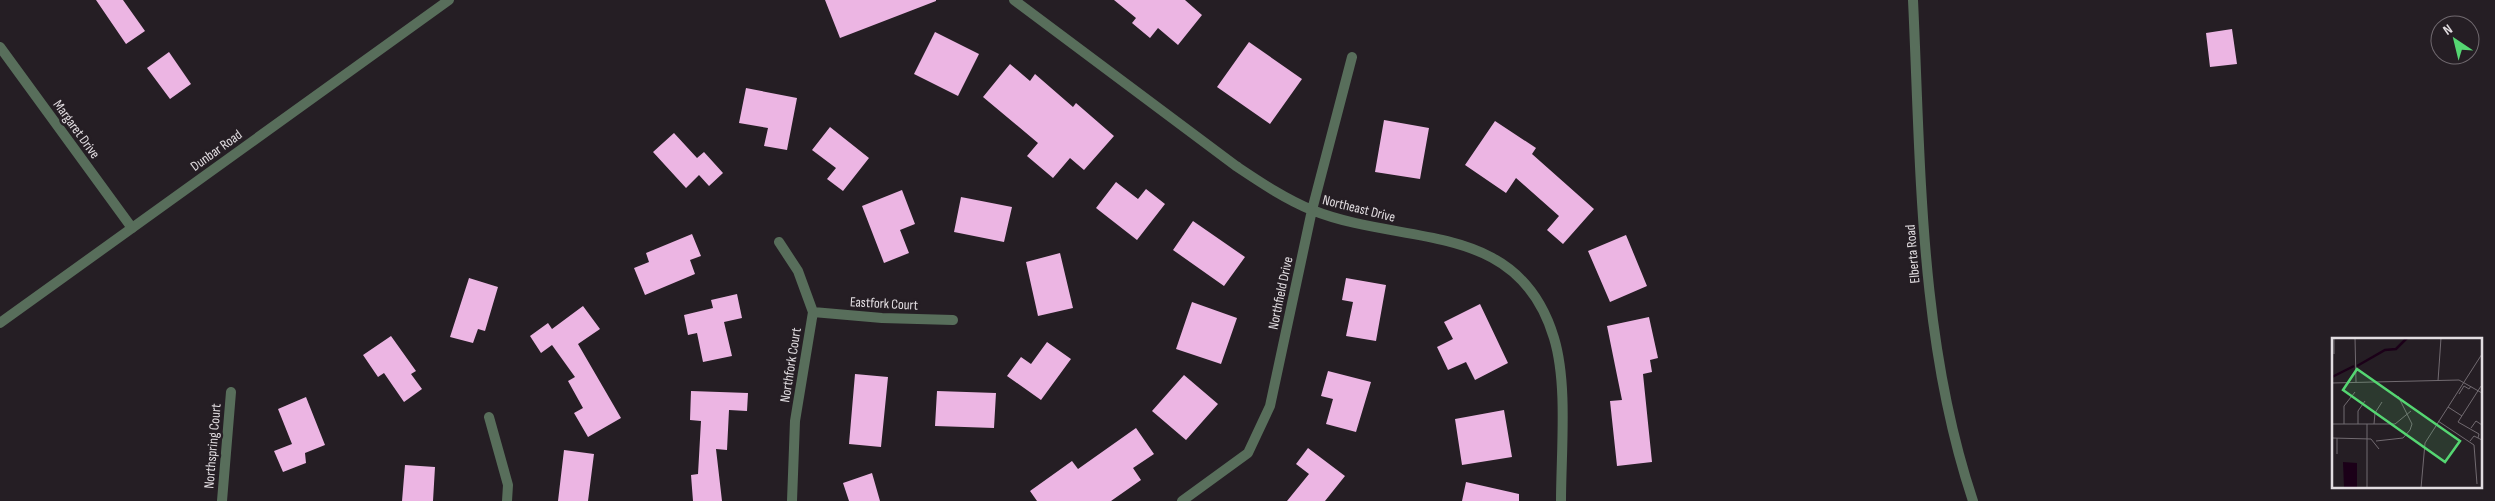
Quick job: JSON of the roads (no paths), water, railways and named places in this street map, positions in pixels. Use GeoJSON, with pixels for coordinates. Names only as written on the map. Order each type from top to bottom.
{"type":"FeatureCollection","features":[{"type":"Feature","properties":{"kind":"street","name":"Dunbar Road"},"geometry":{"type":"LineString","coordinates":[[0,323],[449,0]]}},
{"type":"Feature","properties":{"kind":"street","name":"Northeast Drive"},"geometry":{"type":"LineString","coordinates":[[1014,0],[1236,166],[1269,188],[1312,210],[1368,226],[1470,246],[1510,268],[1540,301],[1555,339],[1561,382],[1561,501]]}},
{"type":"Feature","properties":{"kind":"street","name":"Elberta Road"},"geometry":{"type":"LineString","coordinates":[[1913,0],[1924,247],[1948,416],[1973,501]]}},
{"type":"Feature","properties":{"kind":"street","name":"Margaret Drive"},"geometry":{"type":"LineString","coordinates":[[0,47],[132,228]]}},
{"type":"Feature","properties":{"kind":"street","name":"Northfield Drive"},"geometry":{"type":"LineString","coordinates":[[1182,501],[1248,453],[1270,406],[1312,210],[1352,57]]}},
{"type":"Feature","properties":{"kind":"street","name":"Northfork Court"},"geometry":{"type":"LineString","coordinates":[[779,242],[798,271],[813,312],[795,421],[792,501]]}},
{"type":"Feature","properties":{"kind":"street","name":"Eastfork Court"},"geometry":{"type":"LineString","coordinates":[[813,312],[882,318],[953,320]]}},
{"type":"Feature","properties":{"kind":"street","name":"Northspring Court"},"geometry":{"type":"LineString","coordinates":[[222,501],[231,392]]}},
{"type":"Feature","properties":{"kind":"street"},"geometry":{"type":"LineString","coordinates":[[489,416],[508,485],[507,501]]}}]}
